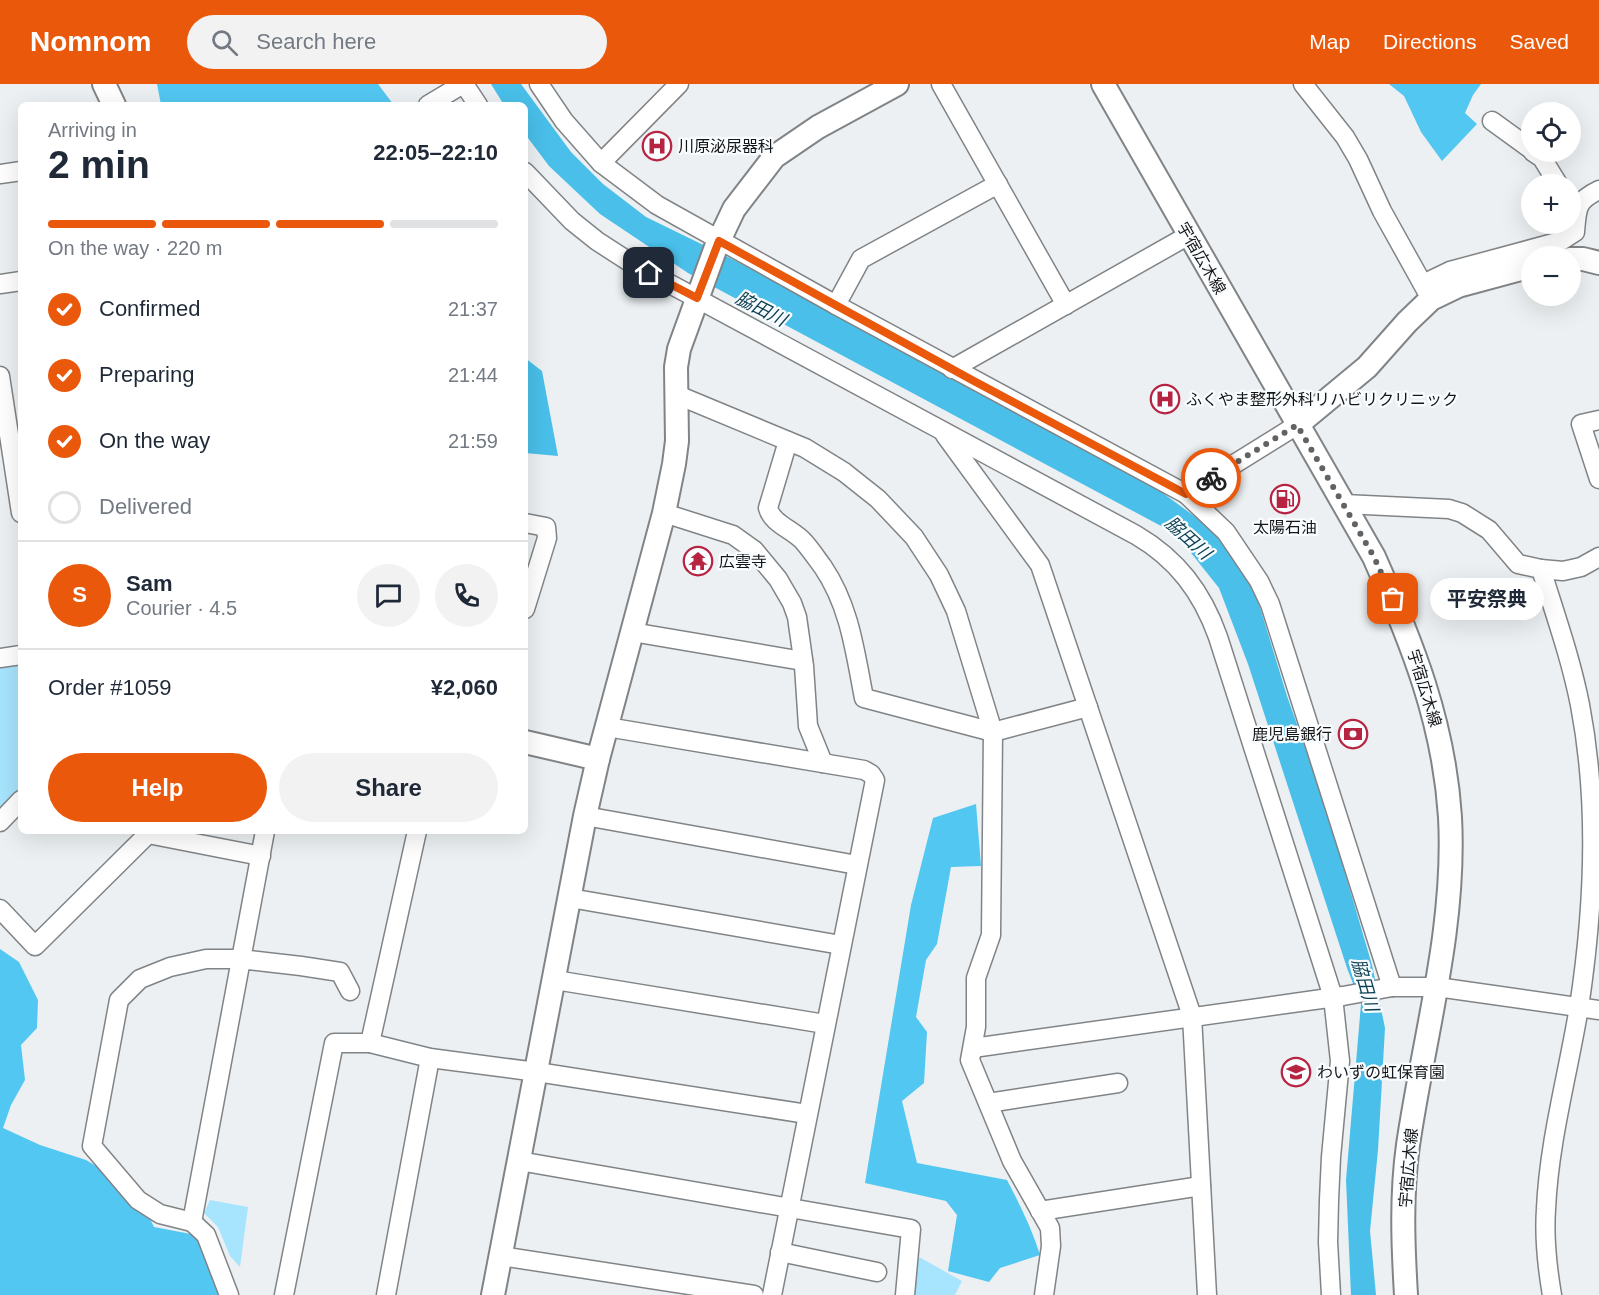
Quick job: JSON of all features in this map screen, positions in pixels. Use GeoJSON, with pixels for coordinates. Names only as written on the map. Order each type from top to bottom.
{"type":"FeatureCollection","features":[{"type":"Feature","properties":{"kind":"street"},"geometry":{"type":"LineString","coordinates":[[104,84],[113,102]]}},
{"type":"Feature","properties":{"kind":"street"},"geometry":{"type":"LineString","coordinates":[[433,102],[464,84],[476,102]]}},
{"type":"Feature","properties":{"kind":"street"},"geometry":{"type":"LineString","coordinates":[[539,84],[564,121],[601,163],[657,205],[717,244],[1186,494],[1226,532],[1259,581],[1270,604],[1388,988]]}},
{"type":"Feature","properties":{"kind":"street"},"geometry":{"type":"LineString","coordinates":[[601,163],[661,91],[679,84]]}},
{"type":"Feature","properties":{"kind":"street"},"geometry":{"type":"LineString","coordinates":[[493,1295],[585,816],[598,759],[664,513],[677,441],[675,394],[679,349],[717,244],[734,209],[774,157],[818,127],[897,84]]}},
{"type":"Feature","properties":{"kind":"street"},"geometry":{"type":"LineString","coordinates":[[941,84],[1066,305]]}},
{"type":"Feature","properties":{"kind":"street","name":"宇宿広木線"},"geometry":{"type":"LineString","coordinates":[[1103,84],[1374,557],[1402,620],[1423,675],[1436,719],[1445,768],[1450,817],[1448,910],[1437,987],[1408,1148],[1403,1235],[1406,1295]]}},
{"type":"Feature","properties":{"kind":"street"},"geometry":{"type":"LineString","coordinates":[[1303,84],[1349,144],[1382,211],[1427,292]]}},
{"type":"Feature","properties":{"kind":"street"},"geometry":{"type":"LineString","coordinates":[[1492,120],[1521,142]]}},
{"type":"Feature","properties":{"kind":"street"},"geometry":{"type":"LineString","coordinates":[[0,174],[18,171]]}},
{"type":"Feature","properties":{"kind":"street"},"geometry":{"type":"LineString","coordinates":[[528,175],[545,195],[597,241],[631,263],[698,296],[1154,545],[1165,554],[1199,594],[1218,637],[1338,996],[1340,1061],[1330,1178],[1328,1242],[1331,1295]]}},
{"type":"Feature","properties":{"kind":"street"},"geometry":{"type":"LineString","coordinates":[[836,306],[861,259],[998,184]]}},
{"type":"Feature","properties":{"kind":"street"},"geometry":{"type":"LineString","coordinates":[[1581,199],[1599,190]]}},
{"type":"Feature","properties":{"kind":"street"},"geometry":{"type":"LineString","coordinates":[[1186,494],[1297,425],[1367,368],[1407,322],[1427,292],[1450,271],[1561,241],[1572,234]]}},
{"type":"Feature","properties":{"kind":"street"},"geometry":{"type":"LineString","coordinates":[[952,369],[1189,235]]}},
{"type":"Feature","properties":{"kind":"street"},"geometry":{"type":"LineString","coordinates":[[1581,259],[1599,263]]}},
{"type":"Feature","properties":{"kind":"street"},"geometry":{"type":"LineString","coordinates":[[1427,292],[1521,269]]}},
{"type":"Feature","properties":{"kind":"street"},"geometry":{"type":"LineString","coordinates":[[0,284],[18,281]]}},
{"type":"Feature","properties":{"kind":"street"},"geometry":{"type":"LineString","coordinates":[[0,376],[18,493]]}},
{"type":"Feature","properties":{"kind":"street"},"geometry":{"type":"LineString","coordinates":[[675,394],[805,448],[844,472],[878,499],[914,537],[939,575],[956,611],[993,732],[991,935],[976,978],[976,1026],[970,1060],[1012,1161],[1050,1228],[1051,1246],[1044,1295]]}},
{"type":"Feature","properties":{"kind":"street"},"geometry":{"type":"LineString","coordinates":[[1599,420],[1581,424],[1599,479]]}},
{"type":"Feature","properties":{"kind":"street"},"geometry":{"type":"LineString","coordinates":[[941,430],[1040,565],[1192,1016],[1207,1295]]}},
{"type":"Feature","properties":{"kind":"street"},"geometry":{"type":"LineString","coordinates":[[788,441],[768,508],[769,515],[803,540],[824,568],[838,593],[850,624],[864,698],[993,732],[1088,707]]}},
{"type":"Feature","properties":{"kind":"street"},"geometry":{"type":"LineString","coordinates":[[1344,504],[1449,509],[1462,513],[1489,530],[1518,564],[1541,569],[1563,571],[1581,567],[1599,557]]}},
{"type":"Feature","properties":{"kind":"street"},"geometry":{"type":"LineString","coordinates":[[664,513],[733,535],[754,550],[778,579],[797,617],[808,726],[823,763]]}},
{"type":"Feature","properties":{"kind":"street"},"geometry":{"type":"LineString","coordinates":[[528,524],[546,527],[547,538],[528,599]]}},
{"type":"Feature","properties":{"kind":"street"},"geometry":{"type":"LineString","coordinates":[[1541,569],[1580,704],[1591,783],[1597,869],[1579,1007],[1556,1123],[1546,1209],[1546,1257],[1552,1295]]}},
{"type":"Feature","properties":{"kind":"street"},"geometry":{"type":"LineString","coordinates":[[632,632],[803,661]]}},
{"type":"Feature","properties":{"kind":"street"},"geometry":{"type":"LineString","coordinates":[[0,658],[18,655]]}},
{"type":"Feature","properties":{"kind":"street"},"geometry":{"type":"LineString","coordinates":[[607,726],[864,770],[875,780],[772,1295]]}},
{"type":"Feature","properties":{"kind":"street"},"geometry":{"type":"LineString","coordinates":[[528,743],[598,759]]}},
{"type":"Feature","properties":{"kind":"street"},"geometry":{"type":"LineString","coordinates":[[0,822],[18,803]]}},
{"type":"Feature","properties":{"kind":"street"},"geometry":{"type":"LineString","coordinates":[[585,816],[857,865]]}},
{"type":"Feature","properties":{"kind":"street"},"geometry":{"type":"LineString","coordinates":[[0,909],[34,946],[148,834]]}},
{"type":"Feature","properties":{"kind":"street"},"geometry":{"type":"LineString","coordinates":[[154,834],[261,856]]}},
{"type":"Feature","properties":{"kind":"street"},"geometry":{"type":"LineString","coordinates":[[192,1222],[265,834]]}},
{"type":"Feature","properties":{"kind":"street"},"geometry":{"type":"LineString","coordinates":[[370,1043],[416,834]]}},
{"type":"Feature","properties":{"kind":"street"},"geometry":{"type":"LineString","coordinates":[[570,898],[841,945]]}},
{"type":"Feature","properties":{"kind":"street"},"geometry":{"type":"LineString","coordinates":[[229,1295],[206,1235],[192,1222],[160,1214],[138,1200],[92,1146],[119,1000],[140,979],[170,967],[206,959],[240,959],[340,972],[350,991]]}},
{"type":"Feature","properties":{"kind":"street"},"geometry":{"type":"LineString","coordinates":[[555,980],[825,1024]]}},
{"type":"Feature","properties":{"kind":"street"},"geometry":{"type":"LineString","coordinates":[[972,1048],[1388,988],[1437,987],[1599,1010]]}},
{"type":"Feature","properties":{"kind":"street"},"geometry":{"type":"LineString","coordinates":[[284,1295],[334,1043],[370,1043],[430,1058],[537,1072],[807,1114]]}},
{"type":"Feature","properties":{"kind":"street"},"geometry":{"type":"LineString","coordinates":[[386,1295],[430,1058]]}},
{"type":"Feature","properties":{"kind":"street"},"geometry":{"type":"LineString","coordinates":[[988,1103],[1118,1083]]}},
{"type":"Feature","properties":{"kind":"street"},"geometry":{"type":"LineString","coordinates":[[519,1161],[911,1229],[905,1295]]}},
{"type":"Feature","properties":{"kind":"street"},"geometry":{"type":"LineString","coordinates":[[1040,1211],[1202,1186]]}},
{"type":"Feature","properties":{"kind":"street"},"geometry":{"type":"LineString","coordinates":[[780,1252],[877,1272]]}},
{"type":"Feature","properties":{"kind":"street"},"geometry":{"type":"LineString","coordinates":[[501,1256],[754,1295]]}},
{"type":"Feature","properties":{"kind":"shaded area"},"geometry":{"type":"Polygon","coordinates":[[[157,84],[378,84],[392,102],[160,102],[157,84]]]}},
{"type":"Feature","properties":{"kind":"shaded area"},"geometry":{"type":"Polygon","coordinates":[[[1389,84],[1481,84],[1465,113],[1477,124],[1442,161],[1421,132],[1404,96],[1389,84]]]}},
{"type":"Feature","properties":{"kind":"shaded area"},"geometry":{"type":"Polygon","coordinates":[[[18,665],[18,789],[0,810],[0,668],[18,665]]]}},
{"type":"Feature","properties":{"kind":"shaded area"},"geometry":{"type":"Polygon","coordinates":[[[976,804],[981,866],[951,867],[937,944],[926,960],[916,1017],[927,1032],[924,1083],[902,1101],[917,1163],[1007,1180],[1021,1208],[1040,1255],[1000,1268],[989,1282],[948,1271],[957,1215],[946,1201],[865,1183],[911,905],[933,818],[976,804]]]}},
{"type":"Feature","properties":{"kind":"shaded area"},"geometry":{"type":"Polygon","coordinates":[[[0,949],[19,962],[38,1000],[37,1028],[21,1045],[25,1080],[11,1105],[3,1128],[40,1145],[86,1160],[116,1178],[140,1198],[154,1227],[191,1234],[208,1244],[228,1295],[0,1295],[0,949]]]}},
{"type":"Feature","properties":{"kind":"shaded area"},"geometry":{"type":"Polygon","coordinates":[[[210,1200],[248,1207],[240,1267],[230,1256],[218,1227],[204,1213],[210,1200]]]}},
{"type":"Feature","properties":{"kind":"shaded area"},"geometry":{"type":"Polygon","coordinates":[[[919,1257],[962,1281],[955,1295],[911,1295],[919,1257]]]}},
{"type":"Feature","properties":{"kind":"water","name":"脇田川"},"geometry":{"type":"Polygon","coordinates":[[[491,84],[521,84],[571,152],[603,184],[646,217],[908,351],[1156,488],[1224,538],[1252,581],[1287,696],[1324,801],[1372,965],[1385,1028],[1378,1150],[1370,1231],[1376,1295],[1351,1295],[1346,1180],[1361,1004],[1347,968],[1248,664],[1219,588],[1176,534],[688,273],[600,214],[549,166],[528,138],[528,102],[502,102],[491,84]]]}},
{"type":"Feature","properties":{"kind":"water"},"geometry":{"type":"Polygon","coordinates":[[[528,360],[542,371],[558,456],[528,453],[528,360]]]}},
{"type":"Feature","properties":{"kind":"way so far"},"geometry":{"type":"LineString","coordinates":[[1211,478],[1297,425],[1374,557],[1393,599]]}},
{"type":"Feature","properties":{"kind":"place","name":"川原泌尿器科"},"geometry":{"type":"Point","coordinates":[657,146]}},
{"type":"Feature","properties":{"kind":"place","name":"ふくやま整形外科リハビリクリニック"},"geometry":{"type":"Point","coordinates":[1165,399]}},
{"type":"Feature","properties":{"kind":"place","name":"太陽石油"},"geometry":{"type":"Point","coordinates":[1285,499]}},
{"type":"Feature","properties":{"kind":"place","name":"広雲寺"},"geometry":{"type":"Point","coordinates":[698,561]}},
{"type":"Feature","properties":{"kind":"place","name":"平安祭典"},"geometry":{"type":"Point","coordinates":[1393,599]}},
{"type":"Feature","properties":{"kind":"place","name":"鹿児島銀行"},"geometry":{"type":"Point","coordinates":[1353,734]}},
{"type":"Feature","properties":{"kind":"place","name":"わいずの虹保育園"},"geometry":{"type":"Point","coordinates":[1296,1072]}},
{"type":"Feature","properties":{"kind":"route"},"geometry":{"type":"LineString","coordinates":[[649,273],[697,298],[719,241],[1186,494],[1211,478]]}}]}
